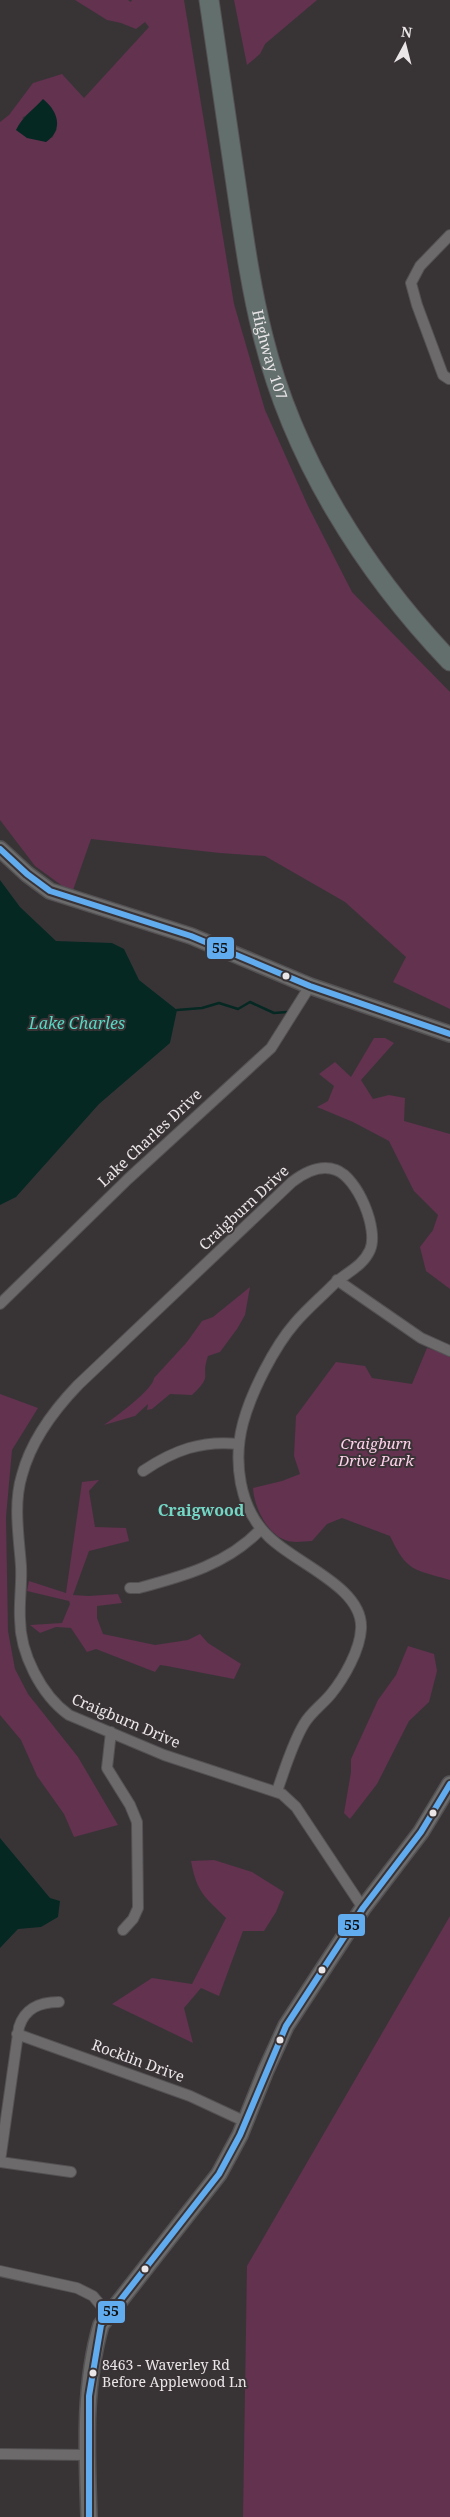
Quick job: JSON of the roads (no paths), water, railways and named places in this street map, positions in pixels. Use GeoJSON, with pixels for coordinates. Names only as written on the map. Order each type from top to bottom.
{"type":"FeatureCollection","features":[{"type":"Feature","properties":{"kind":"highway","name":"Highway 107"},"geometry":{"type":"LineString","coordinates":[[208,0],[244,233],[263,337],[289,414],[320,482],[358,547],[384,585],[450,657]]}},
{"type":"Feature","properties":{"kind":"main road"},"geometry":{"type":"LineString","coordinates":[[0,849],[27,874],[50,891],[191,936],[310,986],[450,1034]]}},
{"type":"Feature","properties":{"kind":"main road"},"geometry":{"type":"LineString","coordinates":[[89,2517],[87,2455],[90,2377],[96,2340],[101,2325],[198,2204],[232,2152],[286,2026],[362,1908],[421,1832],[450,1784]]}},
{"type":"Feature","properties":{"kind":"street"},"geometry":{"type":"LineString","coordinates":[[449,379],[443,375],[441,370],[414,299],[411,283],[420,266],[450,234]]}},
{"type":"Feature","properties":{"kind":"street","name":"Lake Charles Drive"},"geometry":{"type":"LineString","coordinates":[[0,1304],[128,1179],[271,1048],[310,986]]}},
{"type":"Feature","properties":{"kind":"street","name":"Craigburn Drive"},"geometry":{"type":"LineString","coordinates":[[277,1791],[301,1729],[341,1680],[358,1642],[362,1627],[357,1606],[348,1595],[274,1543],[261,1529],[245,1501],[240,1472],[239,1444],[243,1422],[258,1386],[275,1353],[294,1324],[337,1280],[355,1269],[369,1251],[373,1228],[351,1182],[339,1171],[323,1167],[307,1172],[292,1182],[78,1385],[49,1420],[28,1457],[22,1475],[18,1509],[22,1583],[20,1619],[24,1647],[35,1673],[60,1708],[69,1715],[190,1764],[277,1791],[296,1807],[362,1908]]}},
{"type":"Feature","properties":{"kind":"street"},"geometry":{"type":"LineString","coordinates":[[337,1280],[421,1338],[450,1351]]}},
{"type":"Feature","properties":{"kind":"street"},"geometry":{"type":"LineString","coordinates":[[143,1472],[168,1455],[192,1446],[214,1442],[239,1444]]}},
{"type":"Feature","properties":{"kind":"street"},"geometry":{"type":"LineString","coordinates":[[130,1588],[139,1588],[201,1570],[232,1553],[261,1529]]}},
{"type":"Feature","properties":{"kind":"street"},"geometry":{"type":"LineString","coordinates":[[111,1732],[106,1768],[130,1805],[138,1829],[138,1908],[133,1919],[123,1930]]}},
{"type":"Feature","properties":{"kind":"street"},"geometry":{"type":"LineString","coordinates":[[59,2002],[44,2003],[31,2009],[20,2021],[0,2162],[71,2172]]}},
{"type":"Feature","properties":{"kind":"street","name":"Rocklin Drive"},"geometry":{"type":"LineString","coordinates":[[17,2034],[190,2096],[246,2122]]}},
{"type":"Feature","properties":{"kind":"street"},"geometry":{"type":"LineString","coordinates":[[0,2271],[77,2288],[92,2296],[108,2314]]}},
{"type":"Feature","properties":{"kind":"street"},"geometry":{"type":"LineString","coordinates":[[0,2454],[87,2455]]}},
{"type":"Feature","properties":{"kind":"water"},"geometry":{"type":"Polygon","coordinates":[[[43,99],[52,109],[57,120],[57,126],[52,137],[46,142],[27,138],[16,130],[18,125],[43,99]]]}},
{"type":"Feature","properties":{"kind":"water","name":"Lake Charles"},"geometry":{"type":"Polygon","coordinates":[[[0,880],[20,907],[56,941],[112,943],[124,949],[139,980],[177,1010],[170,1043],[99,1104],[16,1197],[0,1205],[0,880]]]}},
{"type":"Feature","properties":{"kind":"water"},"geometry":{"type":"Polygon","coordinates":[[[0,1838],[50,1898],[60,1901],[58,1917],[41,1927],[18,1929],[0,1948],[0,1838]]]}},
{"type":"Feature","properties":{"kind":"waterway"},"geometry":{"type":"LineString","coordinates":[[177,1010],[202,1008],[219,1003],[238,1009],[250,1002],[274,1013],[287,1012]]}},
{"type":"Feature","properties":{"kind":"place","name":"8463 - Waverley Rd Before Applewood Ln"},"geometry":{"type":"Point","coordinates":[93,2373]}},
{"type":"Feature","properties":{"kind":"district","name":"Craigwood"},"geometry":{"type":"Point","coordinates":[201,1510]}},
{"type":"Feature","properties":{"kind":"park label","name":"Craigburn Drive Park"},"geometry":{"type":"Point","coordinates":[376,1452]}}]}
